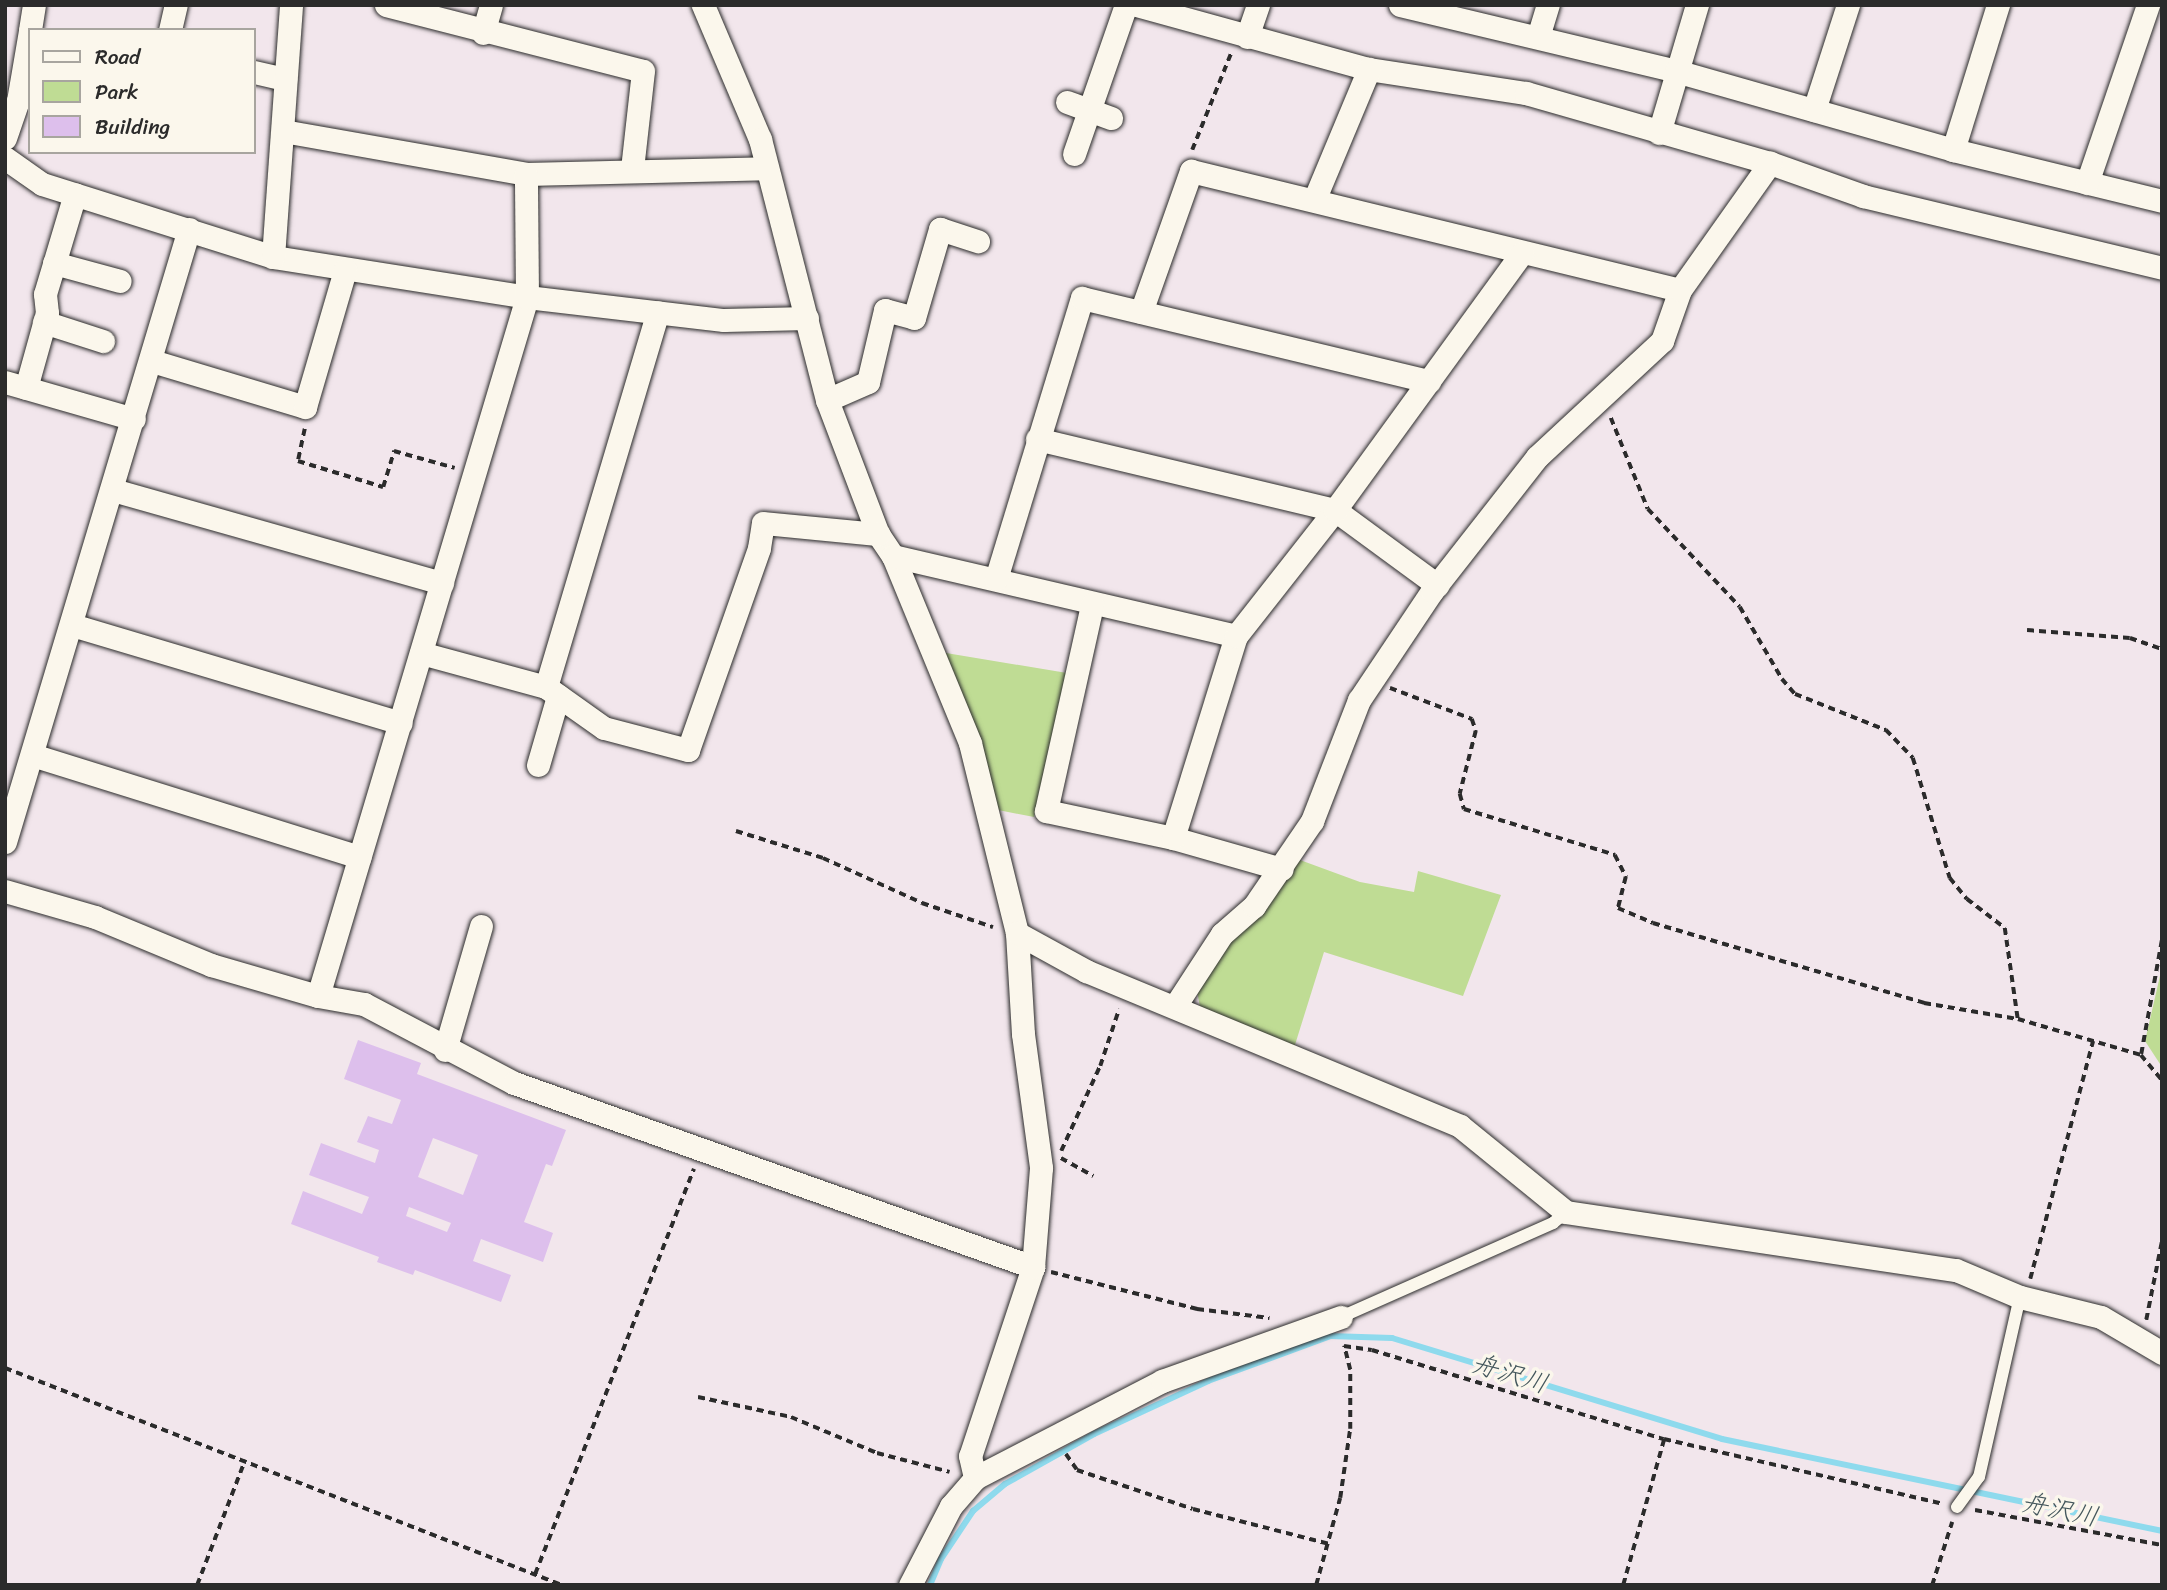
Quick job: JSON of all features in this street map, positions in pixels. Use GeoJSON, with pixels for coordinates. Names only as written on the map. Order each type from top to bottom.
{"type":"FeatureCollection","features":[{"type":"Feature","properties":{"kind":"street"},"geometry":{"type":"LineString","coordinates":[[30,28],[34,5]]}},
{"type":"Feature","properties":{"kind":"street"},"geometry":{"type":"LineString","coordinates":[[170,28],[176,5]]}},
{"type":"Feature","properties":{"kind":"street"},"geometry":{"type":"LineString","coordinates":[[272,257],[291,5]]}},
{"type":"Feature","properties":{"kind":"street"},"geometry":{"type":"LineString","coordinates":[[386,5],[483,33],[643,71],[632,169]]}},
{"type":"Feature","properties":{"kind":"street"},"geometry":{"type":"LineString","coordinates":[[483,33],[491,5]]}},
{"type":"Feature","properties":{"kind":"street"},"geometry":{"type":"LineString","coordinates":[[703,5],[760,139],[828,400],[878,534],[893,556],[970,743],[1017,933],[1023,1034],[1049,1157],[1033,1267],[970,1456],[975,1478]]}},
{"type":"Feature","properties":{"kind":"street"},"geometry":{"type":"LineString","coordinates":[[1074,153],[1078,106],[1126,5]]}},
{"type":"Feature","properties":{"kind":"street"},"geometry":{"type":"LineString","coordinates":[[1136,5],[1243,36],[1370,68],[1526,93],[1770,163],[1863,196],[2162,268]]}},
{"type":"Feature","properties":{"kind":"street"},"geometry":{"type":"LineString","coordinates":[[1243,36],[1258,5]]}},
{"type":"Feature","properties":{"kind":"street"},"geometry":{"type":"LineString","coordinates":[[1400,5],[1676,71],[1953,150],[2162,201]]}},
{"type":"Feature","properties":{"kind":"street"},"geometry":{"type":"LineString","coordinates":[[1538,37],[1548,5]]}},
{"type":"Feature","properties":{"kind":"street"},"geometry":{"type":"LineString","coordinates":[[1659,133],[1697,5]]}},
{"type":"Feature","properties":{"kind":"street"},"geometry":{"type":"LineString","coordinates":[[1814,110],[1848,5]]}},
{"type":"Feature","properties":{"kind":"street"},"geometry":{"type":"LineString","coordinates":[[1953,150],[1998,5]]}},
{"type":"Feature","properties":{"kind":"street"},"geometry":{"type":"LineString","coordinates":[[2087,183],[2148,5]]}},
{"type":"Feature","properties":{"kind":"street"},"geometry":{"type":"LineString","coordinates":[[5,138],[18,101],[28,42]]}},
{"type":"Feature","properties":{"kind":"street"},"geometry":{"type":"LineString","coordinates":[[1315,198],[1370,68]]}},
{"type":"Feature","properties":{"kind":"street"},"geometry":{"type":"LineString","coordinates":[[256,72],[285,79]]}},
{"type":"Feature","properties":{"kind":"street"},"geometry":{"type":"LineString","coordinates":[[1078,106],[1111,118]]}},
{"type":"Feature","properties":{"kind":"street"},"geometry":{"type":"LineString","coordinates":[[283,131],[526,174],[632,169],[766,168]]}},
{"type":"Feature","properties":{"kind":"street"},"geometry":{"type":"LineString","coordinates":[[5,159],[42,184],[272,257],[527,297],[658,313],[724,320],[807,318]]}},
{"type":"Feature","properties":{"kind":"street"},"geometry":{"type":"LineString","coordinates":[[1175,1006],[1222,934],[1254,906],[1282,869],[1312,821],[1359,701],[1437,585],[1537,457],[1603,399],[1662,341],[1681,289],[1770,163]]}},
{"type":"Feature","properties":{"kind":"street"},"geometry":{"type":"LineString","coordinates":[[1141,312],[1191,171],[1315,198],[1522,253],[1681,289]]}},
{"type":"Feature","properties":{"kind":"street"},"geometry":{"type":"LineString","coordinates":[[318,996],[527,297],[526,174]]}},
{"type":"Feature","properties":{"kind":"street"},"geometry":{"type":"LineString","coordinates":[[75,194],[45,294],[44,322],[15,385],[134,419]]}},
{"type":"Feature","properties":{"kind":"street"},"geometry":{"type":"LineString","coordinates":[[5,842],[152,361],[189,229]]}},
{"type":"Feature","properties":{"kind":"street"},"geometry":{"type":"LineString","coordinates":[[828,400],[867,382],[885,310],[914,318],[940,229],[978,241]]}},
{"type":"Feature","properties":{"kind":"street"},"geometry":{"type":"LineString","coordinates":[[1173,838],[1236,636],[1335,510],[1522,253]]}},
{"type":"Feature","properties":{"kind":"street"},"geometry":{"type":"LineString","coordinates":[[54,263],[120,281]]}},
{"type":"Feature","properties":{"kind":"street"},"geometry":{"type":"LineString","coordinates":[[152,361],[305,407],[345,270]]}},
{"type":"Feature","properties":{"kind":"street"},"geometry":{"type":"LineString","coordinates":[[996,579],[1082,298],[1429,381]]}},
{"type":"Feature","properties":{"kind":"street"},"geometry":{"type":"LineString","coordinates":[[538,765],[552,691],[658,313]]}},
{"type":"Feature","properties":{"kind":"street"},"geometry":{"type":"LineString","coordinates":[[44,322],[103,341]]}},
{"type":"Feature","properties":{"kind":"street"},"geometry":{"type":"LineString","coordinates":[[1037,439],[1335,510],[1437,585]]}},
{"type":"Feature","properties":{"kind":"street"},"geometry":{"type":"LineString","coordinates":[[113,490],[442,583]]}},
{"type":"Feature","properties":{"kind":"street"},"geometry":{"type":"LineString","coordinates":[[421,653],[552,691],[604,728],[688,750],[759,548],[763,523],[878,534]]}},
{"type":"Feature","properties":{"kind":"street"},"geometry":{"type":"LineString","coordinates":[[893,556],[996,579],[1092,605],[1236,636]]}},
{"type":"Feature","properties":{"kind":"street"},"geometry":{"type":"LineString","coordinates":[[1092,605],[1046,811],[1173,838],[1282,869]]}},
{"type":"Feature","properties":{"kind":"street"},"geometry":{"type":"LineString","coordinates":[[72,625],[401,723]]}},
{"type":"Feature","properties":{"kind":"street"},"geometry":{"type":"LineString","coordinates":[[32,755],[360,857]]}},
{"type":"Feature","properties":{"kind":"street"},"geometry":{"type":"LineString","coordinates":[[5,891],[95,917],[211,965],[318,996],[364,1004],[446,1050],[514,1083],[702,1147],[1033,1267]]}},
{"type":"Feature","properties":{"kind":"street"},"geometry":{"type":"LineString","coordinates":[[446,1050],[481,926]]}},
{"type":"Feature","properties":{"kind":"street"},"geometry":{"type":"LineString","coordinates":[[1017,933],[1086,971],[1460,1126],[1566,1212],[1956,1270],[2023,1298],[2101,1317],[2162,1353]]}},
{"type":"Feature","properties":{"kind":"street"},"geometry":{"type":"LineString","coordinates":[[910,1585],[951,1506],[975,1478],[1162,1381],[1341,1317]]}},
{"type":"Feature","properties":{"kind":"lane"},"geometry":{"type":"LineString","coordinates":[[1341,1317],[1553,1223],[1566,1212]]}},
{"type":"Feature","properties":{"kind":"lane"},"geometry":{"type":"LineString","coordinates":[[1957,1507],[1979,1477],[2023,1298]]}},
{"type":"Feature","properties":{"kind":"path"},"geometry":{"type":"LineString","coordinates":[[1191,171],[1187,162],[1243,36]]}},
{"type":"Feature","properties":{"kind":"path"},"geometry":{"type":"LineString","coordinates":[[1603,399],[1648,509],[1740,607],[1782,679],[1795,694],[1886,730],[1913,758],[1924,787],[1937,848],[1950,878],[1967,899],[2005,928],[2018,1020]]}},
{"type":"Feature","properties":{"kind":"path"},"geometry":{"type":"LineString","coordinates":[[305,407],[309,415],[298,461],[383,486],[394,451],[475,474]]}},
{"type":"Feature","properties":{"kind":"path"},"geometry":{"type":"LineString","coordinates":[[2027,630],[2130,638],[2162,649]]}},
{"type":"Feature","properties":{"kind":"path"},"geometry":{"type":"LineString","coordinates":[[1374,677],[1396,692],[1472,719],[1476,731],[1460,794],[1464,809],[1615,855],[1626,877],[1618,908],[1653,923],[1924,1003],[2018,1020],[2141,1055],[2162,1080]]}},
{"type":"Feature","properties":{"kind":"path"},"geometry":{"type":"LineString","coordinates":[[736,831],[822,858],[922,903],[1017,933]]}},
{"type":"Feature","properties":{"kind":"path"},"geometry":{"type":"LineString","coordinates":[[2141,1055],[2162,939]]}},
{"type":"Feature","properties":{"kind":"path"},"geometry":{"type":"LineString","coordinates":[[1093,1176],[1049,1157],[1100,1066],[1126,987]]}},
{"type":"Feature","properties":{"kind":"path"},"geometry":{"type":"LineString","coordinates":[[2023,1298],[2093,1041]]}},
{"type":"Feature","properties":{"kind":"path"},"geometry":{"type":"LineString","coordinates":[[535,1574],[702,1147]]}},
{"type":"Feature","properties":{"kind":"path"},"geometry":{"type":"LineString","coordinates":[[2142,1339],[2162,1240]]}},
{"type":"Feature","properties":{"kind":"path"},"geometry":{"type":"LineString","coordinates":[[1033,1267],[1197,1309],[1281,1319]]}},
{"type":"Feature","properties":{"kind":"path"},"geometry":{"type":"LineString","coordinates":[[1316,1585],[1329,1544],[1350,1429],[1350,1370],[1344,1346],[1372,1350],[1664,1439],[1957,1507],[2162,1545]]}},
{"type":"Feature","properties":{"kind":"path"},"geometry":{"type":"LineString","coordinates":[[5,1368],[562,1585]]}},
{"type":"Feature","properties":{"kind":"path"},"geometry":{"type":"LineString","coordinates":[[698,1397],[791,1417],[877,1452],[975,1478]]}},
{"type":"Feature","properties":{"kind":"path"},"geometry":{"type":"LineString","coordinates":[[1623,1585],[1664,1439]]}},
{"type":"Feature","properties":{"kind":"path"},"geometry":{"type":"LineString","coordinates":[[197,1585],[245,1460]]}},
{"type":"Feature","properties":{"kind":"path"},"geometry":{"type":"LineString","coordinates":[[1070,1460],[1077,1470],[1193,1509],[1329,1544]]}},
{"type":"Feature","properties":{"kind":"path"},"geometry":{"type":"LineString","coordinates":[[1932,1585],[1957,1507]]}},
{"type":"Feature","properties":{"kind":"green space"},"geometry":{"type":"Polygon","coordinates":[[[940,652],[1067,673],[1034,817],[993,809],[940,652]]]}},
{"type":"Feature","properties":{"kind":"green space"},"geometry":{"type":"Polygon","coordinates":[[[1300,860],[1360,882],[1414,892],[1418,871],[1501,895],[1463,996],[1324,952],[1294,1048],[1200,1007],[1197,991],[1227,945],[1300,860]]]}},
{"type":"Feature","properties":{"kind":"green space"},"geometry":{"type":"Polygon","coordinates":[[[2162,967],[2162,1067],[2145,1041],[2162,967]]]}},
{"type":"Feature","properties":{"kind":"building"},"geometry":{"type":"Polygon","coordinates":[[[358,1040],[421,1063],[417,1074],[566,1130],[552,1166],[546,1164],[524,1222],[553,1233],[543,1262],[481,1239],[473,1261],[511,1275],[501,1302],[415,1270],[413,1275],[377,1262],[379,1257],[291,1224],[303,1191],[362,1214],[369,1197],[309,1175],[321,1143],[375,1163],[379,1150],[357,1142],[368,1116],[392,1124],[401,1100],[344,1079],[358,1040]],[[433,1138],[418,1177],[463,1195],[478,1155],[433,1138]],[[409,1207],[406,1216],[447,1232],[451,1223],[409,1207]]]}},
{"type":"Feature","properties":{"kind":"waterway","name":"舟沢川"},"geometry":{"type":"LineString","coordinates":[[930,1585],[941,1559],[973,1511],[1005,1484],[1094,1434],[1208,1381],[1330,1336],[1392,1338],[1722,1439],[2162,1531]]}}]}
